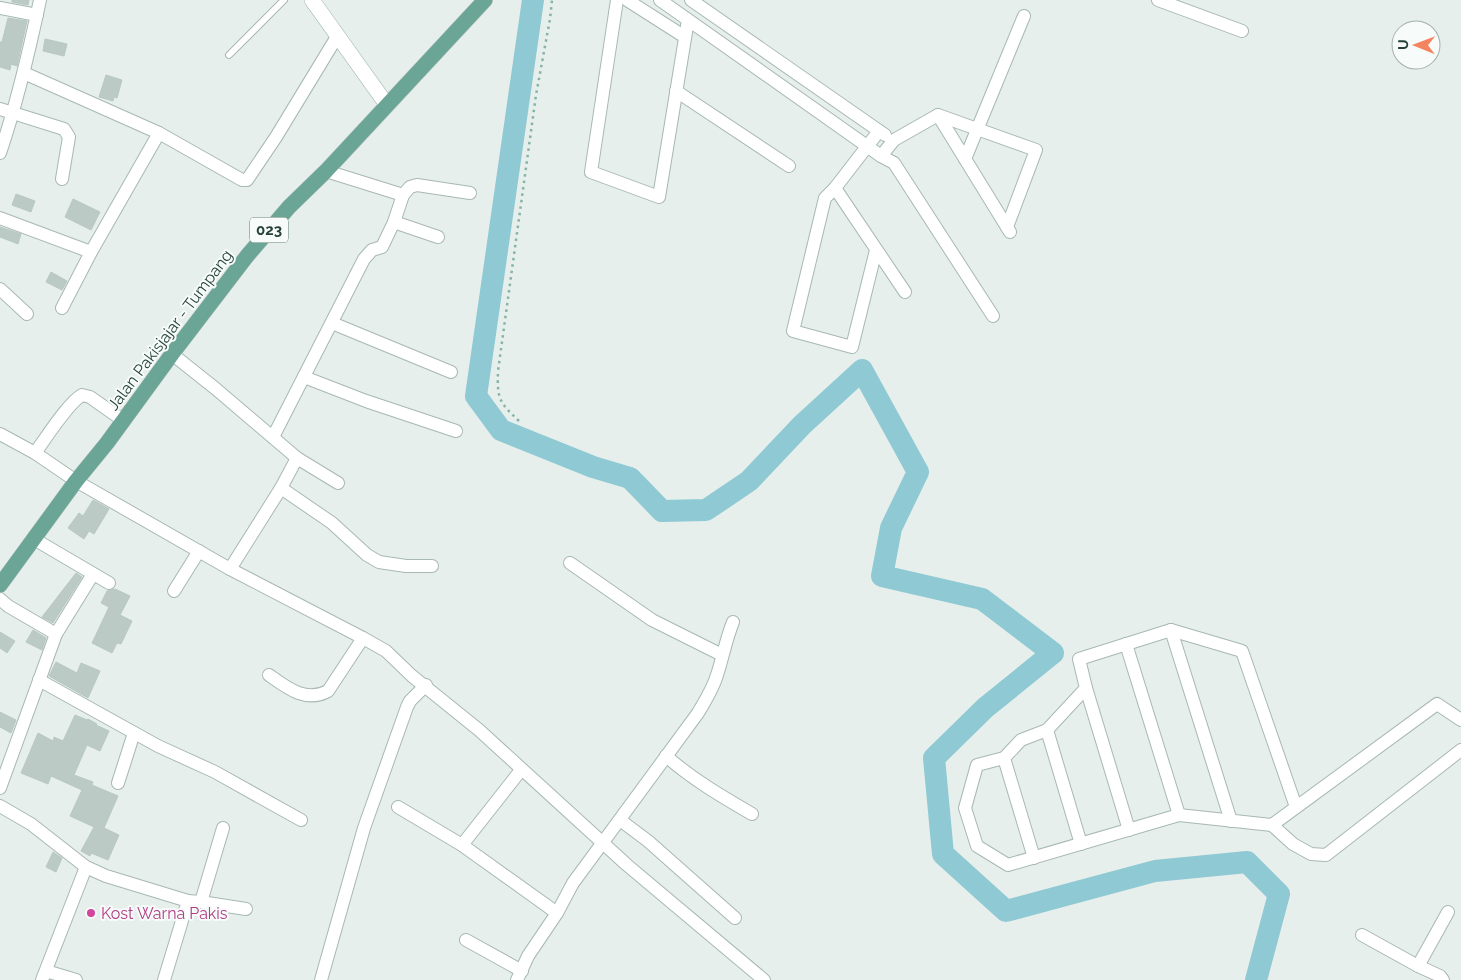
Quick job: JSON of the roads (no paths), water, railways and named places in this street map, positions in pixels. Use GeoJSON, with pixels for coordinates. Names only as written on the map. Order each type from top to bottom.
{"type":"FeatureCollection","features":[{"type":"Feature","properties":{"kind":"main road","name":"Jalan Pakisjajar - Tumpang"},"geometry":{"type":"LineString","coordinates":[[0,585],[76,481],[124,421],[172,354],[247,256],[300,195],[326,171],[485,0]]}},
{"type":"Feature","properties":{"kind":"street"},"geometry":{"type":"LineString","coordinates":[[0,153],[14,112],[40,0]]}},
{"type":"Feature","properties":{"kind":"street"},"geometry":{"type":"LineString","coordinates":[[312,0],[387,105]]}},
{"type":"Feature","properties":{"kind":"street"},"geometry":{"type":"LineString","coordinates":[[617,0],[591,172],[659,198],[688,20]]}},
{"type":"Feature","properties":{"kind":"street"},"geometry":{"type":"LineString","coordinates":[[627,0],[685,37]]}},
{"type":"Feature","properties":{"kind":"street"},"geometry":{"type":"LineString","coordinates":[[660,0],[678,5],[688,20],[881,156],[894,162],[993,316]]}},
{"type":"Feature","properties":{"kind":"street"},"geometry":{"type":"LineString","coordinates":[[691,0],[833,100],[894,140]]}},
{"type":"Feature","properties":{"kind":"street"},"geometry":{"type":"LineString","coordinates":[[1158,0],[1242,31]]}},
{"type":"Feature","properties":{"kind":"street"},"geometry":{"type":"LineString","coordinates":[[0,8],[37,15]]}},
{"type":"Feature","properties":{"kind":"street"},"geometry":{"type":"LineString","coordinates":[[965,159],[1024,16]]}},
{"type":"Feature","properties":{"kind":"street"},"geometry":{"type":"LineString","coordinates":[[24,73],[159,133],[242,180],[247,180],[276,137],[338,35]]}},
{"type":"Feature","properties":{"kind":"street"},"geometry":{"type":"LineString","coordinates":[[746,60],[756,46]]}},
{"type":"Feature","properties":{"kind":"street"},"geometry":{"type":"LineString","coordinates":[[676,91],[789,166]]}},
{"type":"Feature","properties":{"kind":"street"},"geometry":{"type":"LineString","coordinates":[[823,115],[833,100]]}},
{"type":"Feature","properties":{"kind":"street"},"geometry":{"type":"LineString","coordinates":[[0,109],[14,112],[68,132],[62,179]]}},
{"type":"Feature","properties":{"kind":"street"},"geometry":{"type":"LineString","coordinates":[[881,156],[894,140],[938,115],[1036,150],[1009,229],[938,115]]}},
{"type":"Feature","properties":{"kind":"street"},"geometry":{"type":"LineString","coordinates":[[876,250],[852,347],[793,331],[825,198],[835,188],[879,131]]}},
{"type":"Feature","properties":{"kind":"street"},"geometry":{"type":"LineString","coordinates":[[62,308],[91,252],[159,133]]}},
{"type":"Feature","properties":{"kind":"street"},"geometry":{"type":"LineString","coordinates":[[326,171],[403,195]]}},
{"type":"Feature","properties":{"kind":"street"},"geometry":{"type":"LineString","coordinates":[[273,437],[364,259],[372,250],[382,247],[394,222],[403,195],[410,187],[417,185],[470,193]]}},
{"type":"Feature","properties":{"kind":"street"},"geometry":{"type":"LineString","coordinates":[[835,188],[904,292]]}},
{"type":"Feature","properties":{"kind":"street"},"geometry":{"type":"LineString","coordinates":[[0,218],[91,252]]}},
{"type":"Feature","properties":{"kind":"street"},"geometry":{"type":"LineString","coordinates":[[394,222],[438,237]]}},
{"type":"Feature","properties":{"kind":"street"},"geometry":{"type":"LineString","coordinates":[[0,289],[26,314]]}},
{"type":"Feature","properties":{"kind":"street"},"geometry":{"type":"LineString","coordinates":[[332,323],[451,372]]}},
{"type":"Feature","properties":{"kind":"street"},"geometry":{"type":"LineString","coordinates":[[172,354],[297,458],[338,484]]}},
{"type":"Feature","properties":{"kind":"street"},"geometry":{"type":"LineString","coordinates":[[304,377],[456,431]]}},
{"type":"Feature","properties":{"kind":"street"},"geometry":{"type":"LineString","coordinates":[[35,453],[68,409],[82,395],[90,397],[124,421]]}},
{"type":"Feature","properties":{"kind":"street"},"geometry":{"type":"LineString","coordinates":[[0,434],[35,453],[76,481],[230,569],[386,651],[392,659],[412,676],[426,685],[479,730],[602,842],[764,980]]}},
{"type":"Feature","properties":{"kind":"street"},"geometry":{"type":"LineString","coordinates":[[230,569],[281,488],[297,458]]}},
{"type":"Feature","properties":{"kind":"street"},"geometry":{"type":"LineString","coordinates":[[281,488],[332,523],[367,555],[380,562],[406,566],[432,566]]}},
{"type":"Feature","properties":{"kind":"street"},"geometry":{"type":"LineString","coordinates":[[34,539],[110,583]]}},
{"type":"Feature","properties":{"kind":"street"},"geometry":{"type":"LineString","coordinates":[[174,591],[199,550]]}},
{"type":"Feature","properties":{"kind":"street"},"geometry":{"type":"LineString","coordinates":[[570,563],[652,620],[722,655]]}},
{"type":"Feature","properties":{"kind":"street"},"geometry":{"type":"LineString","coordinates":[[0,788],[56,634],[93,574]]}},
{"type":"Feature","properties":{"kind":"street"},"geometry":{"type":"LineString","coordinates":[[0,600],[56,634]]}},
{"type":"Feature","properties":{"kind":"street"},"geometry":{"type":"LineString","coordinates":[[466,940],[520,975],[528,956],[557,912],[573,883],[698,713],[712,688],[733,622]]}},
{"type":"Feature","properties":{"kind":"street"},"geometry":{"type":"LineString","coordinates":[[1171,630],[1231,821]]}},
{"type":"Feature","properties":{"kind":"street"},"geometry":{"type":"LineString","coordinates":[[1129,830],[1079,659],[1171,630],[1242,651],[1296,807]]}},
{"type":"Feature","properties":{"kind":"street"},"geometry":{"type":"LineString","coordinates":[[270,676],[291,691],[301,694],[320,695],[328,691],[363,638]]}},
{"type":"Feature","properties":{"kind":"street"},"geometry":{"type":"LineString","coordinates":[[1126,644],[1180,815]]}},
{"type":"Feature","properties":{"kind":"street"},"geometry":{"type":"LineString","coordinates":[[39,680],[134,733],[216,772],[301,820]]}},
{"type":"Feature","properties":{"kind":"street"},"geometry":{"type":"LineString","coordinates":[[321,980],[364,828],[407,707],[410,701],[426,685]]}},
{"type":"Feature","properties":{"kind":"street"},"geometry":{"type":"LineString","coordinates":[[1086,688],[1047,730],[1021,740],[1004,758],[977,765],[966,808],[977,846],[1008,865],[1180,815],[1272,825],[1293,844],[1310,854],[1326,855],[1461,750]]}},
{"type":"Feature","properties":{"kind":"street"},"geometry":{"type":"LineString","coordinates":[[1272,825],[1437,704],[1461,720]]}},
{"type":"Feature","properties":{"kind":"street"},"geometry":{"type":"LineString","coordinates":[[1047,730],[1081,844]]}},
{"type":"Feature","properties":{"kind":"street"},"geometry":{"type":"LineString","coordinates":[[118,783],[134,733]]}},
{"type":"Feature","properties":{"kind":"street"},"geometry":{"type":"LineString","coordinates":[[666,756],[683,771],[709,789],[752,814]]}},
{"type":"Feature","properties":{"kind":"street"},"geometry":{"type":"LineString","coordinates":[[1004,758],[1034,858]]}},
{"type":"Feature","properties":{"kind":"street"},"geometry":{"type":"LineString","coordinates":[[462,845],[521,770]]}},
{"type":"Feature","properties":{"kind":"street"},"geometry":{"type":"LineString","coordinates":[[0,806],[31,824],[86,867],[106,876],[188,901],[246,909]]}},
{"type":"Feature","properties":{"kind":"street"},"geometry":{"type":"LineString","coordinates":[[398,807],[462,845],[557,912]]}},
{"type":"Feature","properties":{"kind":"street"},"geometry":{"type":"LineString","coordinates":[[620,820],[735,918]]}},
{"type":"Feature","properties":{"kind":"street"},"geometry":{"type":"LineString","coordinates":[[201,902],[222,828]]}},
{"type":"Feature","properties":{"kind":"street"},"geometry":{"type":"LineString","coordinates":[[76,980],[44,975],[86,867]]}},
{"type":"Feature","properties":{"kind":"street"},"geometry":{"type":"LineString","coordinates":[[164,980],[188,901]]}},
{"type":"Feature","properties":{"kind":"street"},"geometry":{"type":"LineString","coordinates":[[1418,966],[1448,912]]}},
{"type":"Feature","properties":{"kind":"street"},"geometry":{"type":"LineString","coordinates":[[1362,935],[1440,976],[1443,980]]}},
{"type":"Feature","properties":{"kind":"lane"},"geometry":{"type":"LineString","coordinates":[[229,55],[284,0]]}},
{"type":"Feature","properties":{"kind":"waterway"},"geometry":{"type":"LineString","coordinates":[[533,0],[476,396],[501,430],[593,467],[630,478],[662,511],[706,510],[749,481],[802,425],[862,370],[918,472],[891,528],[882,576],[982,599],[1053,653],[985,708],[934,758],[943,854],[1006,911],[1155,871],[1247,862],[1279,894],[1256,980]]}},
{"type":"Feature","properties":{"kind":"place","name":"Kost Warna Pakis"},"geometry":{"type":"Point","coordinates":[91,913]}}]}
